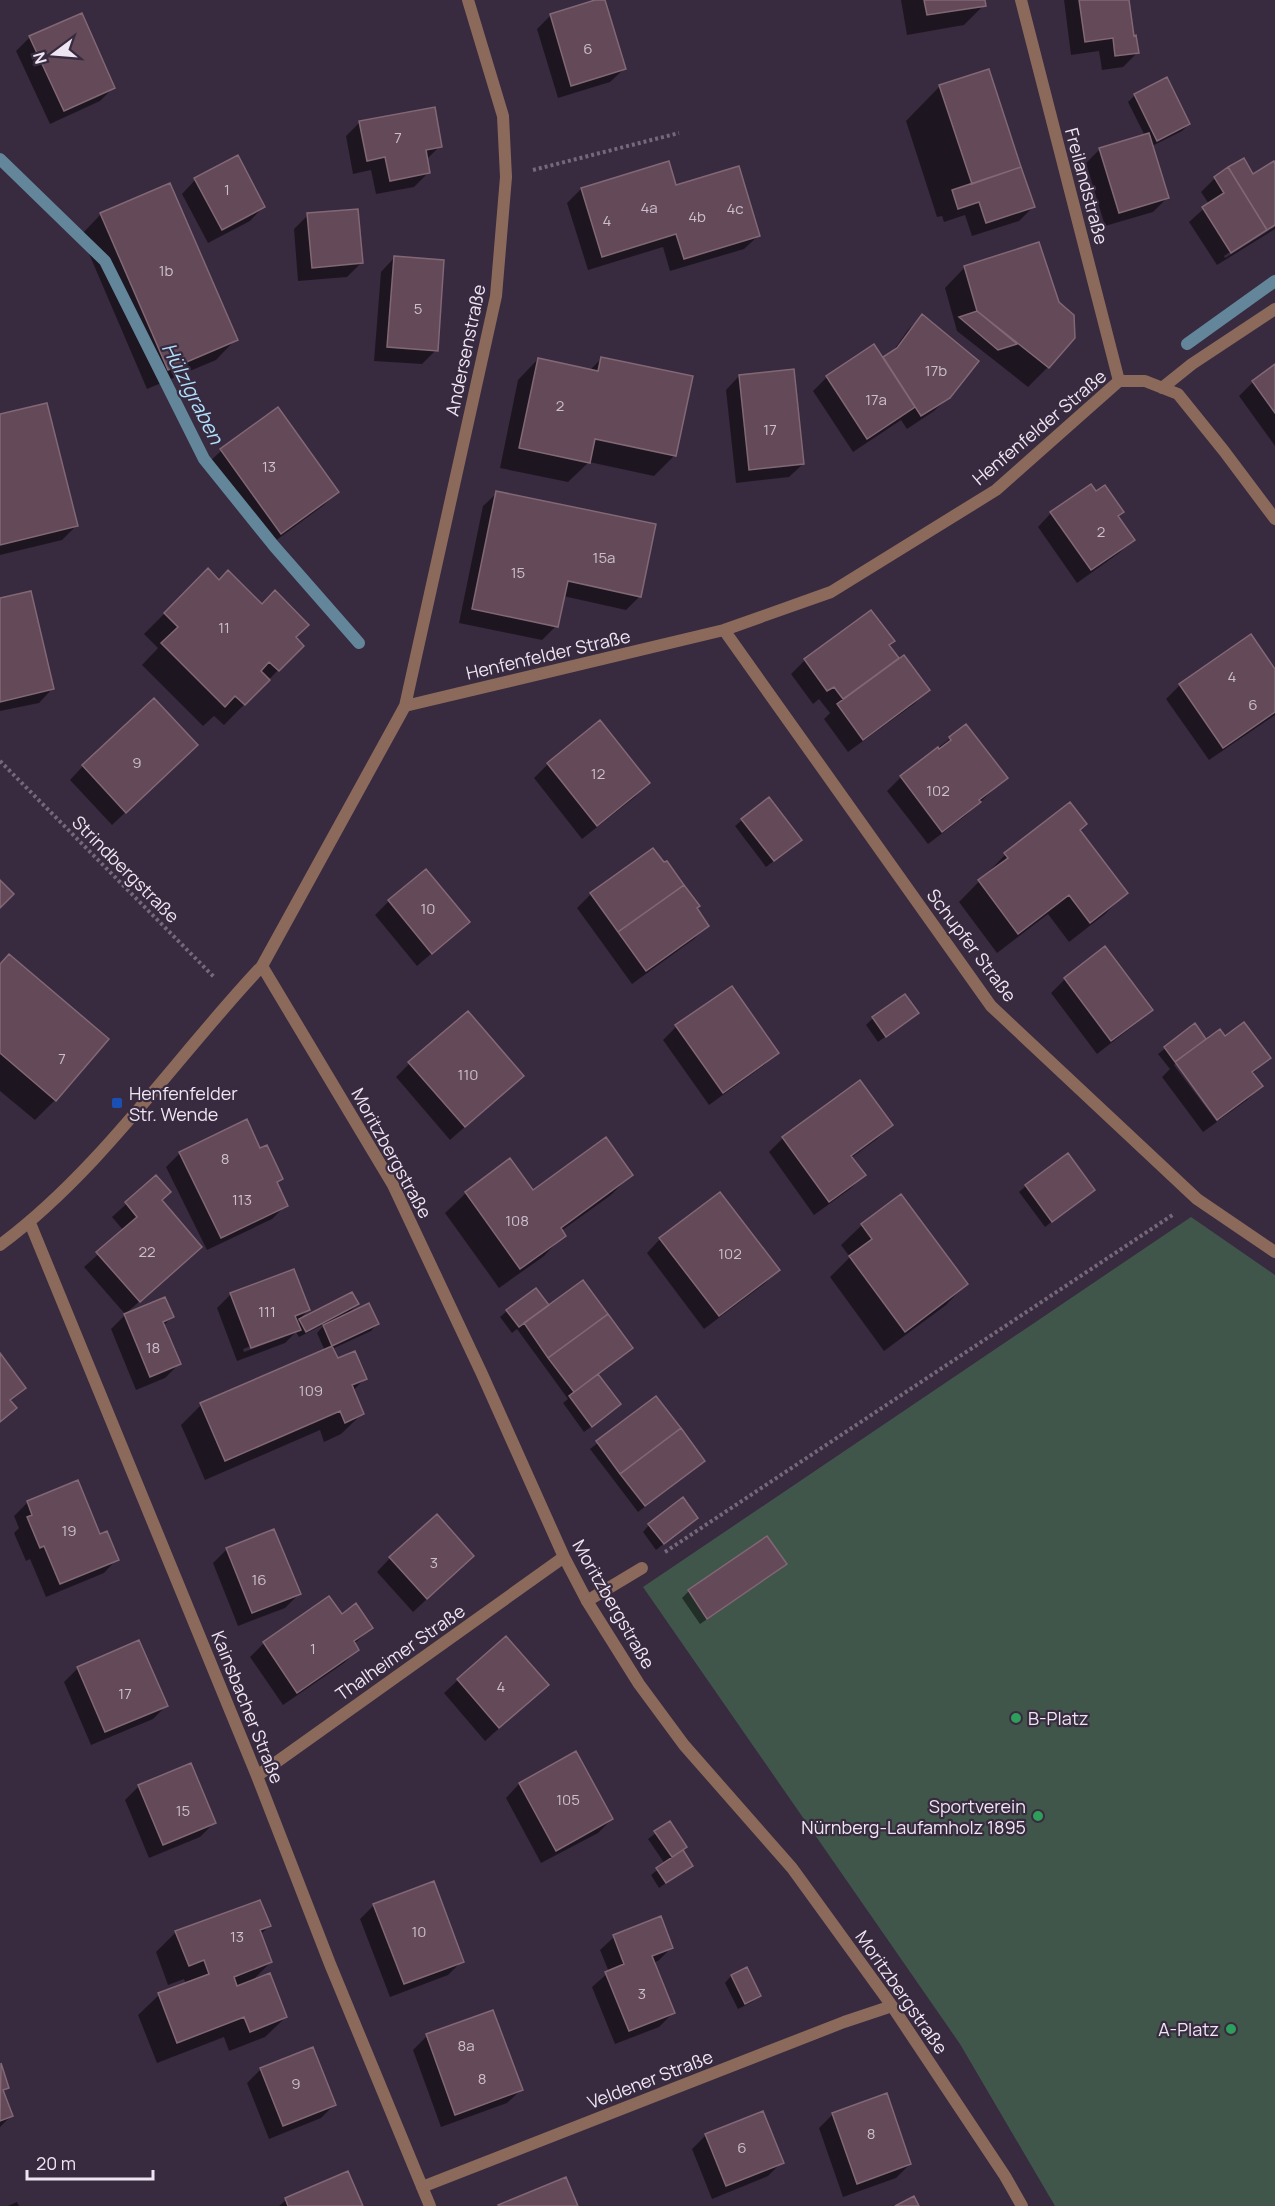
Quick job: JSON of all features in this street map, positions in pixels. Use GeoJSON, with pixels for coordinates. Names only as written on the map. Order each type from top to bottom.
{"type":"FeatureCollection","features":[{"type":"Feature","properties":{"kind":"street","name":"Andersenstraße"},"geometry":{"type":"LineString","coordinates":[[405,706],[496,296],[506,177],[503,116],[468,0]]}},
{"type":"Feature","properties":{"kind":"street","name":"Freilandstraße"},"geometry":{"type":"LineString","coordinates":[[1020,0],[1119,381]]}},
{"type":"Feature","properties":{"kind":"street"},"geometry":{"type":"LineString","coordinates":[[1162,388],[1192,364],[1275,309]]}},
{"type":"Feature","properties":{"kind":"street","name":"Henfenfelder Straße"},"geometry":{"type":"LineString","coordinates":[[405,706],[724,630],[831,592],[996,490],[1119,381],[1145,381],[1178,394],[1275,519]]}},
{"type":"Feature","properties":{"kind":"street","name":"Schupfer Straße"},"geometry":{"type":"LineString","coordinates":[[724,630],[991,1006],[1197,1199],[1275,1252]]}},
{"type":"Feature","properties":{"kind":"street"},"geometry":{"type":"LineString","coordinates":[[0,1245],[30,1223],[140,1107],[262,966],[405,706]]}},
{"type":"Feature","properties":{"kind":"street","name":"Moritzbergstraße"},"geometry":{"type":"LineString","coordinates":[[262,966],[393,1185],[482,1374],[564,1557],[587,1601],[639,1684],[684,1745],[792,1869],[892,2006],[1005,2176],[1022,2206]]}},
{"type":"Feature","properties":{"kind":"street","name":"Kainsbacher Straße"},"geometry":{"type":"LineString","coordinates":[[30,1223],[257,1776],[330,1964],[430,2206]]}},
{"type":"Feature","properties":{"kind":"street","name":"Thalheimer Straße"},"geometry":{"type":"LineString","coordinates":[[257,1776],[564,1557]]}},
{"type":"Feature","properties":{"kind":"street"},"geometry":{"type":"LineString","coordinates":[[587,1601],[642,1568]]}},
{"type":"Feature","properties":{"kind":"street","name":"Veldener Straße"},"geometry":{"type":"LineString","coordinates":[[422,2187],[844,2022],[892,2006]]}},
{"type":"Feature","properties":{"kind":"path"},"geometry":{"type":"LineString","coordinates":[[506,177],[679,133]]}},
{"type":"Feature","properties":{"kind":"path","name":"Strindbergstraße"},"geometry":{"type":"LineString","coordinates":[[0,761],[234,996]]}},
{"type":"Feature","properties":{"kind":"path"},"geometry":{"type":"LineString","coordinates":[[642,1568],[1197,1199]]}},
{"type":"Feature","properties":{"kind":"green space","name":"Sportverein Nürnberg-Laufamholz 1895"},"geometry":{"type":"Polygon","coordinates":[[[1191,1217],[1275,1275],[1275,2206],[1055,2206],[960,2044],[643,1587],[1191,1217]]]}},
{"type":"Feature","properties":{"kind":"building"},"geometry":{"type":"Polygon","coordinates":[[[595,0],[605,0],[626,69],[571,86],[550,14],[595,0]]]}},
{"type":"Feature","properties":{"kind":"building"},"geometry":{"type":"Polygon","coordinates":[[[924,0],[985,0],[986,6],[927,15],[924,0]]]}},
{"type":"Feature","properties":{"kind":"building"},"geometry":{"type":"Polygon","coordinates":[[[1079,0],[1129,0],[1139,53],[1115,56],[1113,38],[1085,42],[1079,0]]]}},
{"type":"Feature","properties":{"kind":"building"},"geometry":{"type":"Polygon","coordinates":[[[82,13],[115,88],[64,111],[29,36],[82,13]]]}},
{"type":"Feature","properties":{"kind":"building"},"geometry":{"type":"Polygon","coordinates":[[[989,69],[1021,167],[972,184],[939,85],[989,69]]]}},
{"type":"Feature","properties":{"kind":"building"},"geometry":{"type":"Polygon","coordinates":[[[1167,77],[1190,124],[1157,141],[1134,94],[1167,77]]]}},
{"type":"Feature","properties":{"kind":"building"},"geometry":{"type":"Polygon","coordinates":[[[435,107],[442,147],[426,150],[430,173],[390,181],[385,157],[367,161],[359,121],[435,107]]]}},
{"type":"Feature","properties":{"kind":"building"},"geometry":{"type":"Polygon","coordinates":[[[1149,133],[1169,198],[1119,213],[1099,148],[1149,133]]]}},
{"type":"Feature","properties":{"kind":"building"},"geometry":{"type":"Polygon","coordinates":[[[238,155],[265,207],[222,230],[194,178],[238,155]]]}},
{"type":"Feature","properties":{"kind":"building"},"geometry":{"type":"Polygon","coordinates":[[[1244,158],[1253,174],[1274,161],[1275,164],[1275,225],[1267,230],[1228,167],[1244,158]]]}},
{"type":"Feature","properties":{"kind":"building"},"geometry":{"type":"Polygon","coordinates":[[[669,161],[676,185],[739,166],[760,236],[684,259],[676,234],[602,257],[581,188],[669,161]]]}},
{"type":"Feature","properties":{"kind":"building"},"geometry":{"type":"Polygon","coordinates":[[[1021,167],[1035,207],[986,223],[979,202],[958,209],[952,190],[1021,167]]]}},
{"type":"Feature","properties":{"kind":"building"},"geometry":{"type":"Polygon","coordinates":[[[1228,167],[1267,230],[1231,253],[1202,207],[1224,193],[1214,177],[1228,167]]]}},
{"type":"Feature","properties":{"kind":"building"},"geometry":{"type":"Polygon","coordinates":[[[170,183],[238,340],[168,370],[100,213],[170,183]]]}},
{"type":"Feature","properties":{"kind":"building"},"geometry":{"type":"Polygon","coordinates":[[[358,209],[363,263],[312,268],[307,213],[358,209]]]}},
{"type":"Feature","properties":{"kind":"building"},"geometry":{"type":"Polygon","coordinates":[[[1039,242],[1059,302],[1074,315],[1075,338],[1049,368],[977,311],[964,266],[1039,242]]]}},
{"type":"Feature","properties":{"kind":"building"},"geometry":{"type":"Polygon","coordinates":[[[394,256],[444,260],[438,351],[387,347],[394,256]]]}},
{"type":"Feature","properties":{"kind":"building"},"geometry":{"type":"Polygon","coordinates":[[[977,311],[1017,344],[998,350],[959,317],[977,311]]]}},
{"type":"Feature","properties":{"kind":"building"},"geometry":{"type":"Polygon","coordinates":[[[922,314],[979,361],[950,398],[921,416],[883,357],[897,348],[922,314]]]}},
{"type":"Feature","properties":{"kind":"building"},"geometry":{"type":"Polygon","coordinates":[[[874,344],[915,407],[867,439],[826,376],[874,344]]]}},
{"type":"Feature","properties":{"kind":"building"},"geometry":{"type":"Polygon","coordinates":[[[601,357],[693,376],[676,456],[595,439],[590,463],[519,448],[538,358],[598,371],[601,357]]]}},
{"type":"Feature","properties":{"kind":"building"},"geometry":{"type":"Polygon","coordinates":[[[1275,364],[1275,413],[1252,381],[1275,364]]]}},
{"type":"Feature","properties":{"kind":"building"},"geometry":{"type":"Polygon","coordinates":[[[794,369],[804,464],[749,470],[739,375],[794,369]]]}},
{"type":"Feature","properties":{"kind":"building"},"geometry":{"type":"Polygon","coordinates":[[[47,403],[78,526],[0,545],[0,414],[47,403]]]}},
{"type":"Feature","properties":{"kind":"building"},"geometry":{"type":"Polygon","coordinates":[[[278,407],[339,492],[281,534],[220,449],[278,407]]]}},
{"type":"Feature","properties":{"kind":"building"},"geometry":{"type":"Polygon","coordinates":[[[1091,484],[1096,491],[1105,485],[1124,512],[1118,516],[1135,540],[1091,570],[1050,512],[1091,484]]]}},
{"type":"Feature","properties":{"kind":"building"},"geometry":{"type":"Polygon","coordinates":[[[496,491],[656,524],[641,597],[568,581],[558,627],[472,609],[496,491]]]}},
{"type":"Feature","properties":{"kind":"building"},"geometry":{"type":"Polygon","coordinates":[[[208,568],[219,580],[228,570],[262,604],[275,590],[309,625],[296,637],[304,646],[279,671],[269,662],[261,671],[270,680],[245,705],[235,696],[225,707],[161,643],[178,627],[164,613],[208,568]]]}},
{"type":"Feature","properties":{"kind":"building"},"geometry":{"type":"Polygon","coordinates":[[[31,591],[54,689],[0,702],[0,598],[31,591]]]}},
{"type":"Feature","properties":{"kind":"building"},"geometry":{"type":"Polygon","coordinates":[[[871,610],[895,641],[889,645],[899,658],[843,699],[834,687],[827,691],[804,659],[871,610]]]}},
{"type":"Feature","properties":{"kind":"building"},"geometry":{"type":"Polygon","coordinates":[[[1251,634],[1275,669],[1275,712],[1223,748],[1179,684],[1251,634]]]}},
{"type":"Feature","properties":{"kind":"building"},"geometry":{"type":"Polygon","coordinates":[[[904,655],[930,690],[863,740],[837,704],[904,655]]]}},
{"type":"Feature","properties":{"kind":"building"},"geometry":{"type":"Polygon","coordinates":[[[154,698],[198,745],[126,813],[82,765],[154,698]]]}},
{"type":"Feature","properties":{"kind":"building"},"geometry":{"type":"Polygon","coordinates":[[[600,720],[650,783],[597,826],[547,763],[600,720]]]}},
{"type":"Feature","properties":{"kind":"building"},"geometry":{"type":"Polygon","coordinates":[[[966,724],[1008,778],[942,832],[900,776],[951,740],[949,737],[966,724]]]}},
{"type":"Feature","properties":{"kind":"building"},"geometry":{"type":"Polygon","coordinates":[[[769,797],[802,840],[774,861],[741,819],[769,797]]]}},
{"type":"Feature","properties":{"kind":"building"},"geometry":{"type":"Polygon","coordinates":[[[1070,802],[1087,824],[1080,830],[1128,893],[1090,923],[1069,895],[1018,934],[978,880],[1008,858],[1004,853],[1070,802]]]}},
{"type":"Feature","properties":{"kind":"building"},"geometry":{"type":"Polygon","coordinates":[[[653,848],[664,862],[667,861],[684,885],[618,932],[590,893],[653,848]]]}},
{"type":"Feature","properties":{"kind":"building"},"geometry":{"type":"Polygon","coordinates":[[[426,869],[470,922],[432,954],[388,900],[426,869]]]}},
{"type":"Feature","properties":{"kind":"building"},"geometry":{"type":"Polygon","coordinates":[[[0,880],[14,894],[0,908],[0,880]]]}},
{"type":"Feature","properties":{"kind":"building"},"geometry":{"type":"Polygon","coordinates":[[[684,885],[700,906],[697,908],[709,926],[646,971],[618,932],[684,885]]]}},
{"type":"Feature","properties":{"kind":"building"},"geometry":{"type":"Polygon","coordinates":[[[1105,946],[1153,1010],[1111,1041],[1064,978],[1105,946]]]}},
{"type":"Feature","properties":{"kind":"building"},"geometry":{"type":"Polygon","coordinates":[[[9,954],[109,1039],[56,1101],[0,1053],[0,964],[9,954]]]}},
{"type":"Feature","properties":{"kind":"building"},"geometry":{"type":"Polygon","coordinates":[[[732,986],[779,1053],[723,1093],[675,1025],[732,986]]]}},
{"type":"Feature","properties":{"kind":"building"},"geometry":{"type":"Polygon","coordinates":[[[905,994],[919,1013],[886,1037],[872,1017],[905,994]]]}},
{"type":"Feature","properties":{"kind":"building"},"geometry":{"type":"Polygon","coordinates":[[[468,1011],[524,1076],[465,1127],[408,1062],[468,1011]]]}},
{"type":"Feature","properties":{"kind":"building"},"geometry":{"type":"Polygon","coordinates":[[[1244,1022],[1271,1058],[1252,1072],[1263,1086],[1217,1120],[1175,1062],[1220,1029],[1225,1036],[1244,1022]]]}},
{"type":"Feature","properties":{"kind":"building"},"geometry":{"type":"Polygon","coordinates":[[[1195,1023],[1206,1039],[1175,1062],[1164,1047],[1195,1023]]]}},
{"type":"Feature","properties":{"kind":"building"},"geometry":{"type":"Polygon","coordinates":[[[860,1080],[893,1125],[851,1156],[866,1175],[829,1202],[782,1137],[860,1080]]]}},
{"type":"Feature","properties":{"kind":"building"},"geometry":{"type":"Polygon","coordinates":[[[247,1119],[260,1148],[267,1145],[283,1179],[277,1182],[288,1206],[221,1238],[179,1152],[247,1119]]]}},
{"type":"Feature","properties":{"kind":"building"},"geometry":{"type":"Polygon","coordinates":[[[606,1137],[633,1175],[561,1228],[566,1236],[520,1269],[465,1192],[510,1158],[533,1190],[606,1137]]]}},
{"type":"Feature","properties":{"kind":"building"},"geometry":{"type":"Polygon","coordinates":[[[1068,1153],[1095,1190],[1052,1222],[1025,1185],[1068,1153]]]}},
{"type":"Feature","properties":{"kind":"building"},"geometry":{"type":"Polygon","coordinates":[[[156,1175],[171,1192],[162,1200],[202,1247],[140,1302],[96,1252],[137,1217],[125,1202],[156,1175]]]}},
{"type":"Feature","properties":{"kind":"building"},"geometry":{"type":"Polygon","coordinates":[[[720,1192],[780,1270],[719,1316],[659,1238],[720,1192]]]}},
{"type":"Feature","properties":{"kind":"building"},"geometry":{"type":"Polygon","coordinates":[[[901,1194],[968,1284],[905,1332],[849,1256],[872,1239],[861,1224],[901,1194]]]}},
{"type":"Feature","properties":{"kind":"building"},"geometry":{"type":"Polygon","coordinates":[[[294,1269],[310,1310],[295,1316],[301,1330],[251,1348],[230,1293],[294,1269]]]}},
{"type":"Feature","properties":{"kind":"building"},"geometry":{"type":"Polygon","coordinates":[[[583,1280],[608,1314],[548,1358],[524,1323],[583,1280]]]}},
{"type":"Feature","properties":{"kind":"building"},"geometry":{"type":"Polygon","coordinates":[[[536,1288],[549,1305],[519,1327],[506,1310],[536,1288]]]}},
{"type":"Feature","properties":{"kind":"building"},"geometry":{"type":"Polygon","coordinates":[[[352,1292],[359,1304],[306,1332],[299,1319],[352,1292]]]}},
{"type":"Feature","properties":{"kind":"building"},"geometry":{"type":"Polygon","coordinates":[[[165,1297],[174,1317],[163,1322],[181,1364],[150,1377],[124,1314],[165,1297]]]}},
{"type":"Feature","properties":{"kind":"building"},"geometry":{"type":"Polygon","coordinates":[[[369,1303],[379,1324],[332,1346],[323,1325],[369,1303]]]}},
{"type":"Feature","properties":{"kind":"building"},"geometry":{"type":"Polygon","coordinates":[[[608,1314],[633,1348],[574,1392],[548,1358],[608,1314]]]}},
{"type":"Feature","properties":{"kind":"building"},"geometry":{"type":"Polygon","coordinates":[[[332,1346],[338,1358],[355,1351],[367,1379],[352,1385],[364,1414],[345,1423],[340,1411],[225,1461],[200,1403],[332,1346]]]}},
{"type":"Feature","properties":{"kind":"building"},"geometry":{"type":"Polygon","coordinates":[[[0,1353],[26,1388],[10,1400],[17,1408],[0,1422],[0,1353]]]}},
{"type":"Feature","properties":{"kind":"building"},"geometry":{"type":"Polygon","coordinates":[[[598,1374],[621,1404],[592,1427],[569,1396],[598,1374]]]}},
{"type":"Feature","properties":{"kind":"building"},"geometry":{"type":"Polygon","coordinates":[[[656,1396],[681,1428],[620,1474],[596,1441],[656,1396]]]}},
{"type":"Feature","properties":{"kind":"building"},"geometry":{"type":"Polygon","coordinates":[[[681,1428],[705,1461],[645,1506],[620,1474],[681,1428]]]}},
{"type":"Feature","properties":{"kind":"building"},"geometry":{"type":"Polygon","coordinates":[[[78,1480],[100,1534],[107,1531],[119,1560],[60,1584],[44,1546],[40,1548],[27,1517],[32,1515],[27,1501],[78,1480]]]}},
{"type":"Feature","properties":{"kind":"building"},"geometry":{"type":"Polygon","coordinates":[[[683,1497],[698,1518],[664,1544],[648,1524],[683,1497]]]}},
{"type":"Feature","properties":{"kind":"building"},"geometry":{"type":"Polygon","coordinates":[[[437,1514],[474,1556],[427,1599],[389,1557],[437,1514]]]}},
{"type":"Feature","properties":{"kind":"building"},"geometry":{"type":"Polygon","coordinates":[[[274,1529],[301,1594],[252,1613],[226,1548],[274,1529]]]}},
{"type":"Feature","properties":{"kind":"building"},"geometry":{"type":"Polygon","coordinates":[[[767,1536],[787,1564],[707,1619],[688,1590],[767,1536]]]}},
{"type":"Feature","properties":{"kind":"building"},"geometry":{"type":"Polygon","coordinates":[[[329,1596],[342,1614],[356,1603],[373,1628],[354,1641],[359,1650],[297,1693],[263,1642],[329,1596]]]}},
{"type":"Feature","properties":{"kind":"building"},"geometry":{"type":"Polygon","coordinates":[[[506,1636],[549,1685],[499,1728],[457,1679],[506,1636]]]}},
{"type":"Feature","properties":{"kind":"building"},"geometry":{"type":"Polygon","coordinates":[[[139,1640],[168,1706],[105,1732],[77,1667],[139,1640]]]}},
{"type":"Feature","properties":{"kind":"building"},"geometry":{"type":"Polygon","coordinates":[[[576,1751],[613,1819],[556,1851],[519,1783],[576,1751]]]}},
{"type":"Feature","properties":{"kind":"building"},"geometry":{"type":"Polygon","coordinates":[[[191,1763],[216,1823],[163,1845],[138,1785],[191,1763]]]}},
{"type":"Feature","properties":{"kind":"building"},"geometry":{"type":"Polygon","coordinates":[[[670,1821],[687,1847],[672,1857],[654,1831],[670,1821]]]}},
{"type":"Feature","properties":{"kind":"building"},"geometry":{"type":"Polygon","coordinates":[[[683,1850],[693,1866],[666,1883],[656,1868],[683,1850]]]}},
{"type":"Feature","properties":{"kind":"building"},"geometry":{"type":"Polygon","coordinates":[[[434,1881],[464,1962],[404,1984],[373,1904],[434,1881]]]}},
{"type":"Feature","properties":{"kind":"building"},"geometry":{"type":"Polygon","coordinates":[[[260,1900],[271,1926],[260,1930],[272,1962],[234,1977],[237,1986],[270,1973],[287,2017],[250,2032],[244,2017],[177,2043],[158,1993],[209,1974],[204,1960],[189,1966],[175,1931],[260,1900]]]}},
{"type":"Feature","properties":{"kind":"building"},"geometry":{"type":"Polygon","coordinates":[[[661,1916],[673,1948],[652,1956],[675,2013],[629,2031],[605,1972],[624,1964],[613,1935],[661,1916]]]}},
{"type":"Feature","properties":{"kind":"building"},"geometry":{"type":"Polygon","coordinates":[[[747,1967],[761,1996],[745,2004],[731,1975],[747,1967]]]}},
{"type":"Feature","properties":{"kind":"building"},"geometry":{"type":"Polygon","coordinates":[[[493,2010],[523,2090],[455,2115],[426,2034],[493,2010]]]}},
{"type":"Feature","properties":{"kind":"building"},"geometry":{"type":"Polygon","coordinates":[[[313,2047],[336,2105],[283,2126],[260,2068],[313,2047]]]}},
{"type":"Feature","properties":{"kind":"building"},"geometry":{"type":"Polygon","coordinates":[[[1,2063],[9,2088],[3,2090],[13,2116],[0,2121],[1,2063]]]}},
{"type":"Feature","properties":{"kind":"building"},"geometry":{"type":"Polygon","coordinates":[[[887,2093],[911,2164],[857,2184],[832,2113],[887,2093]]]}},
{"type":"Feature","properties":{"kind":"building"},"geometry":{"type":"Polygon","coordinates":[[[763,2111],[784,2163],[726,2186],[705,2134],[763,2111]]]}},
{"type":"Feature","properties":{"kind":"building"},"geometry":{"type":"Polygon","coordinates":[[[348,2171],[363,2206],[288,2206],[285,2198],[348,2171]]]}},
{"type":"Feature","properties":{"kind":"building"},"geometry":{"type":"Polygon","coordinates":[[[566,2177],[578,2206],[498,2205],[566,2177]]]}},
{"type":"Feature","properties":{"kind":"building"},"geometry":{"type":"Polygon","coordinates":[[[914,2196],[919,2206],[895,2206],[914,2196]]]}},
{"type":"Feature","properties":{"kind":"waterway","name":"Hülzlgraben"},"geometry":{"type":"LineString","coordinates":[[0,159],[105,261],[204,459],[274,546],[359,643]]}},
{"type":"Feature","properties":{"kind":"waterway","name":"Hülzlgraben"},"geometry":{"type":"LineString","coordinates":[[1187,344],[1275,281]]}},
{"type":"Feature","properties":{"kind":"place","name":"Henfenfelder Str. Wende"},"geometry":{"type":"Point","coordinates":[117,1103]}},
{"type":"Feature","properties":{"kind":"place","name":"B-Platz"},"geometry":{"type":"Point","coordinates":[1016,1718]}},
{"type":"Feature","properties":{"kind":"place","name":"Sportverein Nürnberg-Laufamholz 1895"},"geometry":{"type":"Point","coordinates":[1038,1816]}},
{"type":"Feature","properties":{"kind":"place","name":"A-Platz"},"geometry":{"type":"Point","coordinates":[1231,2029]}}]}
